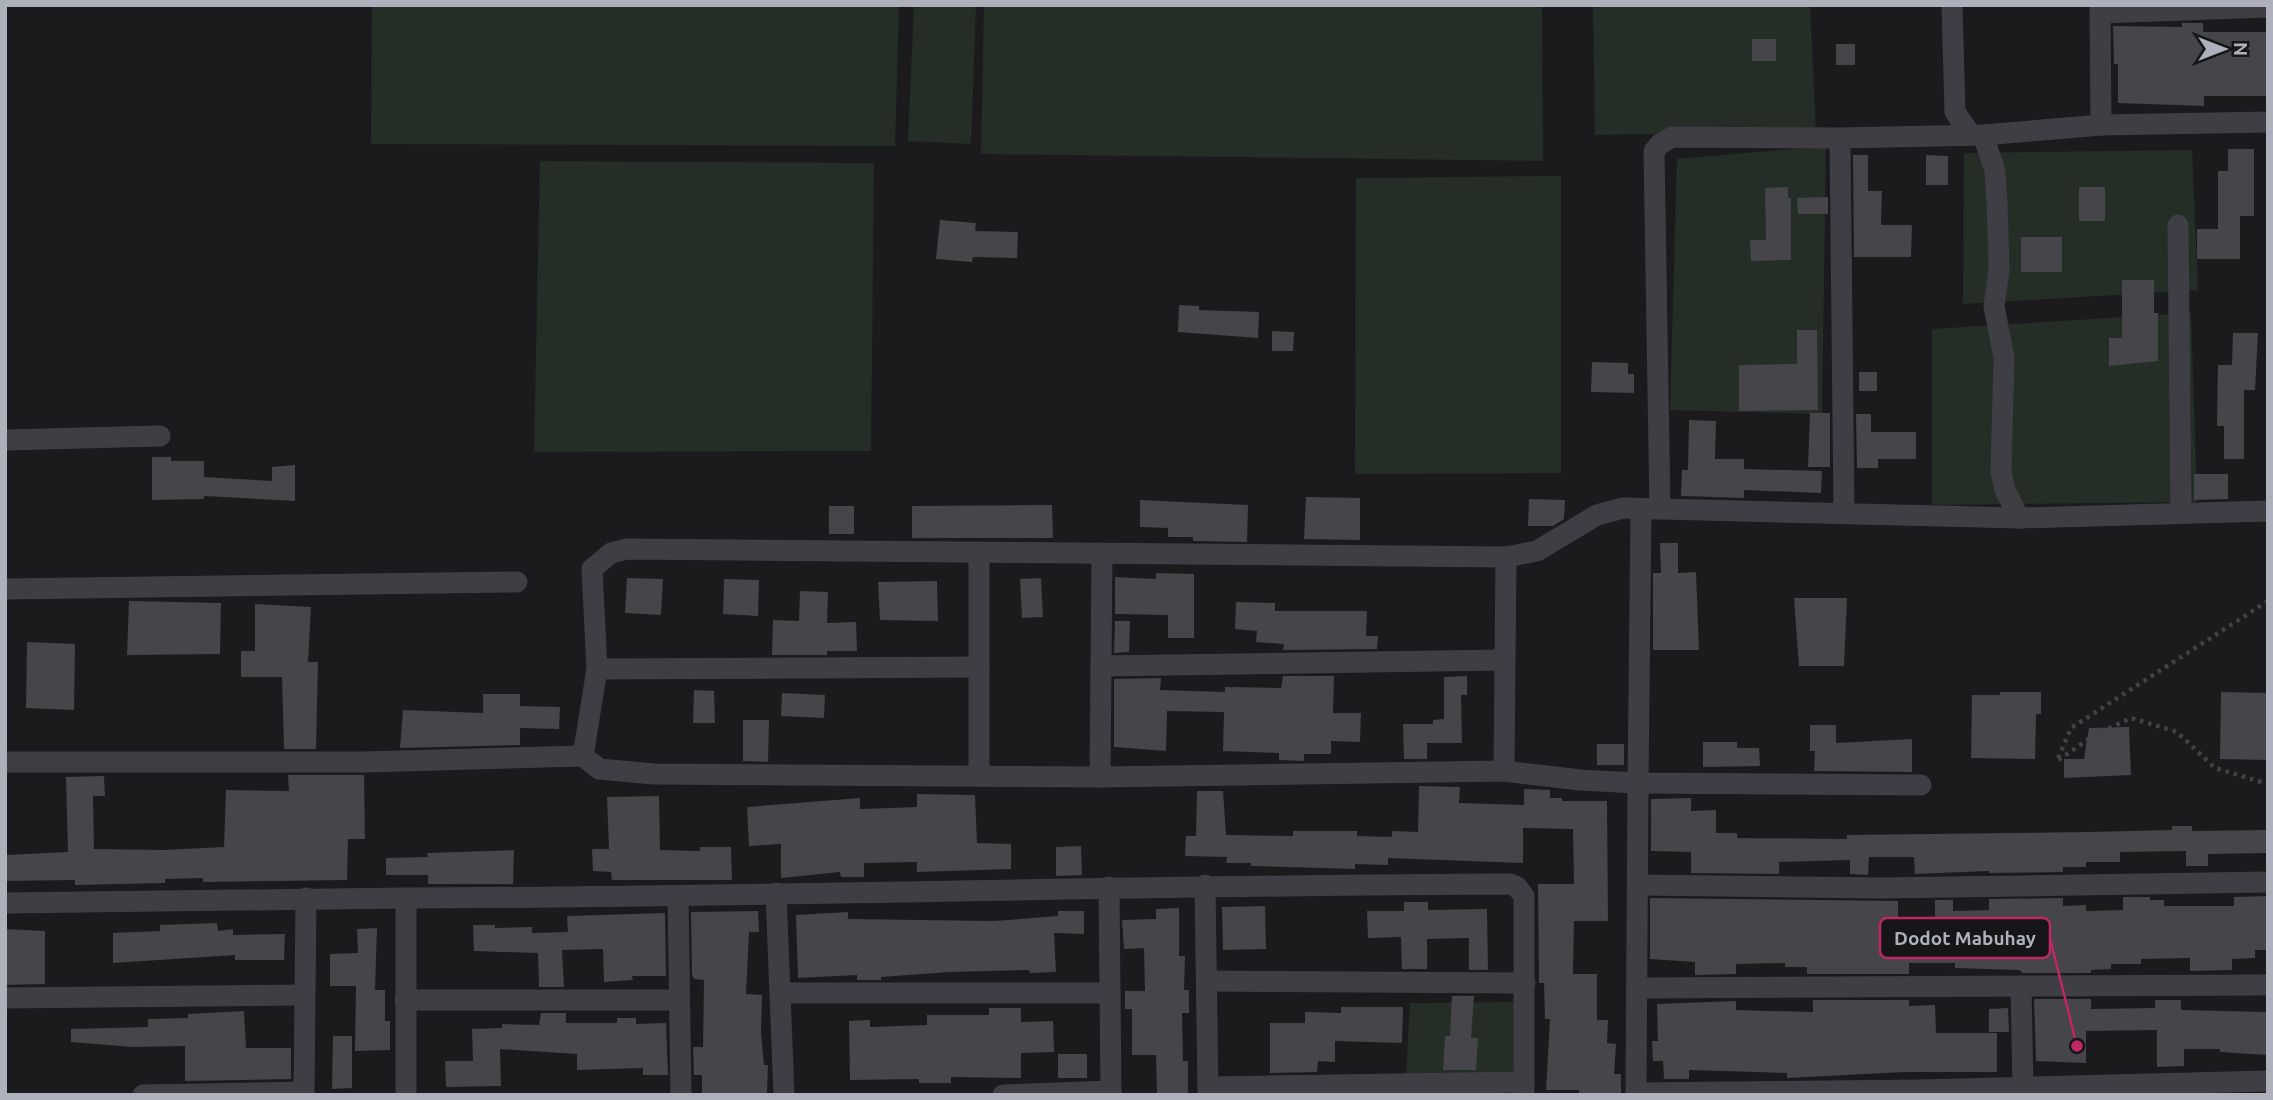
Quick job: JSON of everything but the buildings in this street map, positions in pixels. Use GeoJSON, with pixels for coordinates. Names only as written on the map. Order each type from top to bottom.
{"type":"FeatureCollection","features":[{"type":"Feature","properties":{"kind":"street"},"geometry":{"type":"LineString","coordinates":[[1952,5],[1955,112],[1992,156],[1997,191],[1999,270],[1994,306],[2004,370],[2001,472],[2005,490],[2019,518]]}},
{"type":"Feature","properties":{"kind":"street"},"geometry":{"type":"LineString","coordinates":[[2101,125],[2100,9],[2268,8]]}},
{"type":"Feature","properties":{"kind":"street"},"geometry":{"type":"LineString","coordinates":[[2268,122],[2101,125],[1977,135],[1840,138],[1672,137],[1654,151],[1651,510],[1637,783],[1639,886],[1636,1094],[2115,1089],[2268,1081]]}},
{"type":"Feature","properties":{"kind":"street"},"geometry":{"type":"LineString","coordinates":[[1840,138],[1844,513]]}},
{"type":"Feature","properties":{"kind":"street"},"geometry":{"type":"LineString","coordinates":[[2178,225],[2182,512]]}},
{"type":"Feature","properties":{"kind":"street"},"geometry":{"type":"LineString","coordinates":[[5,440],[160,436]]}},
{"type":"Feature","properties":{"kind":"street"},"geometry":{"type":"LineString","coordinates":[[583,755],[597,669],[592,569],[611,552],[640,550],[1506,557],[1537,551],[1610,510],[2019,518],[2268,511]]}},
{"type":"Feature","properties":{"kind":"street"},"geometry":{"type":"LineString","coordinates":[[979,552],[979,776]]}},
{"type":"Feature","properties":{"kind":"street"},"geometry":{"type":"LineString","coordinates":[[1100,777],[1102,553]]}},
{"type":"Feature","properties":{"kind":"street"},"geometry":{"type":"LineString","coordinates":[[1504,771],[1506,557]]}},
{"type":"Feature","properties":{"kind":"street"},"geometry":{"type":"LineString","coordinates":[[5,589],[517,582]]}},
{"type":"Feature","properties":{"kind":"street"},"geometry":{"type":"LineString","coordinates":[[1101,666],[1503,660]]}},
{"type":"Feature","properties":{"kind":"street"},"geometry":{"type":"LineString","coordinates":[[597,669],[979,667]]}},
{"type":"Feature","properties":{"kind":"street"},"geometry":{"type":"LineString","coordinates":[[5,762],[363,762],[583,755],[599,769],[654,774],[1100,777],[1504,771],[1580,780],[1637,783],[1921,785]]}},
{"type":"Feature","properties":{"kind":"street"},"geometry":{"type":"LineString","coordinates":[[1639,886],[1882,888],[2268,882]]}},
{"type":"Feature","properties":{"kind":"street"},"geometry":{"type":"LineString","coordinates":[[5,903],[306,898],[678,897],[1205,885],[1510,884],[1517,887],[1524,896],[1524,1088],[1208,1091],[1205,885]]}},
{"type":"Feature","properties":{"kind":"street"},"geometry":{"type":"LineString","coordinates":[[1006,1095],[1111,1093],[1109,887]]}},
{"type":"Feature","properties":{"kind":"street"},"geometry":{"type":"LineString","coordinates":[[776,894],[784,1095]]}},
{"type":"Feature","properties":{"kind":"street"},"geometry":{"type":"LineString","coordinates":[[678,897],[681,1095]]}},
{"type":"Feature","properties":{"kind":"street"},"geometry":{"type":"LineString","coordinates":[[143,1095],[304,1094],[306,898]]}},
{"type":"Feature","properties":{"kind":"street"},"geometry":{"type":"LineString","coordinates":[[406,898],[406,1095]]}},
{"type":"Feature","properties":{"kind":"street"},"geometry":{"type":"LineString","coordinates":[[1207,981],[1525,983]]}},
{"type":"Feature","properties":{"kind":"street"},"geometry":{"type":"LineString","coordinates":[[1637,988],[2268,985]]}},
{"type":"Feature","properties":{"kind":"street"},"geometry":{"type":"LineString","coordinates":[[2021,986],[2023,1088]]}},
{"type":"Feature","properties":{"kind":"street"},"geometry":{"type":"LineString","coordinates":[[780,993],[1110,993]]}},
{"type":"Feature","properties":{"kind":"street"},"geometry":{"type":"LineString","coordinates":[[5,998],[304,995]]}},
{"type":"Feature","properties":{"kind":"street"},"geometry":{"type":"LineString","coordinates":[[405,1000],[679,1000]]}},
{"type":"Feature","properties":{"kind":"path"},"geometry":{"type":"LineString","coordinates":[[2268,601],[2071,728],[2057,761],[2093,736],[2131,718],[2177,732],[2215,768],[2268,784]]}},
{"type":"Feature","properties":{"kind":"shaded area"},"geometry":{"type":"Polygon","coordinates":[[[372,5],[899,5],[895,146],[371,144],[372,5]]]}},
{"type":"Feature","properties":{"kind":"shaded area"},"geometry":{"type":"Polygon","coordinates":[[[914,5],[976,5],[971,144],[908,141],[914,5]]]}},
{"type":"Feature","properties":{"kind":"shaded area"},"geometry":{"type":"Polygon","coordinates":[[[984,5],[1542,5],[1543,161],[981,154],[984,5]]]}},
{"type":"Feature","properties":{"kind":"shaded area"},"geometry":{"type":"Polygon","coordinates":[[[1593,5],[1810,5],[1816,131],[1595,135],[1593,5]]]}},
{"type":"Feature","properties":{"kind":"shaded area"},"geometry":{"type":"Polygon","coordinates":[[[1826,146],[1822,414],[1670,410],[1677,159],[1826,146]]]}},
{"type":"Feature","properties":{"kind":"shaded area"},"geometry":{"type":"Polygon","coordinates":[[[2192,150],[2198,290],[1963,304],[1964,153],[2192,150]]]}},
{"type":"Feature","properties":{"kind":"shaded area"},"geometry":{"type":"Polygon","coordinates":[[[540,161],[874,163],[871,451],[534,452],[540,161]]]}},
{"type":"Feature","properties":{"kind":"shaded area"},"geometry":{"type":"Polygon","coordinates":[[[1561,176],[1561,473],[1355,474],[1356,178],[1561,176]]]}},
{"type":"Feature","properties":{"kind":"shaded area"},"geometry":{"type":"Polygon","coordinates":[[[2191,313],[2197,502],[1932,505],[1932,329],[2191,313]]]}},
{"type":"Feature","properties":{"kind":"shaded area"},"geometry":{"type":"Polygon","coordinates":[[[1514,1002],[1514,1076],[1406,1076],[1410,1003],[1514,1002]]]}},
{"type":"Feature","properties":{"kind":"place","name":"Dodot Mabuhay"},"geometry":{"type":"Point","coordinates":[2077,1046]}}]}
